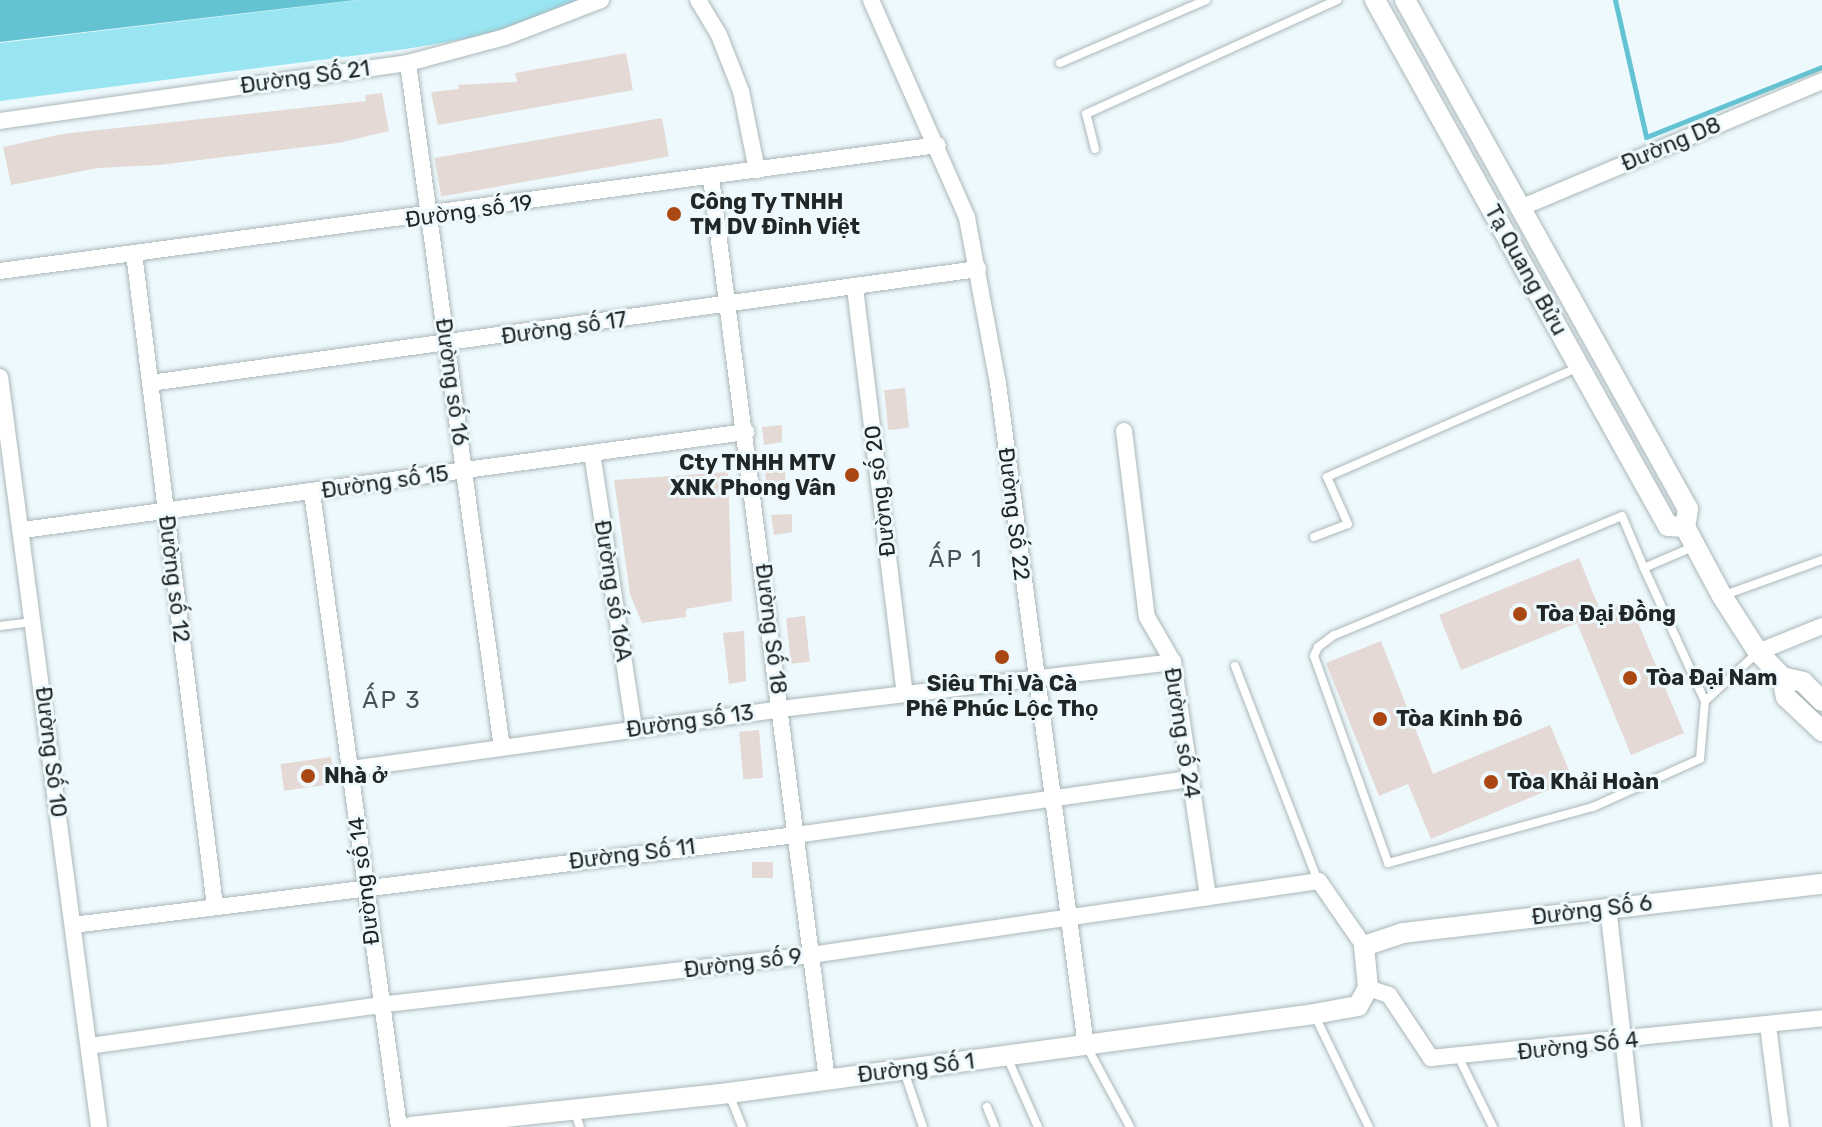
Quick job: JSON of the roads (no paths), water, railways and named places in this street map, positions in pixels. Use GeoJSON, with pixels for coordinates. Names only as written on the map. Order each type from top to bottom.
{"type":"FeatureCollection","features":[{"type":"Feature","properties":{"kind":"street","name":"Đường Số 21"},"geometry":{"type":"LineString","coordinates":[[0,121],[408,63],[505,37],[601,0]]}},
{"type":"Feature","properties":{"kind":"street"},"geometry":{"type":"LineString","coordinates":[[698,0],[719,35],[741,91],[757,170]]}},
{"type":"Feature","properties":{"kind":"street","name":"Đường Số 22"},"geometry":{"type":"LineString","coordinates":[[871,0],[938,145],[967,218],[978,269],[1035,679],[1055,799],[1086,1046]]}},
{"type":"Feature","properties":{"kind":"street","name":"Tạ Quang Bửu"},"geometry":{"type":"LineString","coordinates":[[1375,0],[1668,526],[1685,527]]}},
{"type":"Feature","properties":{"kind":"street","name":"Tạ Quang Bửu"},"geometry":{"type":"LineString","coordinates":[[1405,0],[1688,509],[1685,527],[1722,596],[1758,652],[1782,677],[1786,697],[1822,731]]}},
{"type":"Feature","properties":{"kind":"street","name":"Đường số 16"},"geometry":{"type":"LineString","coordinates":[[408,63],[502,748]]}},
{"type":"Feature","properties":{"kind":"street","name":"Đường D8"},"geometry":{"type":"LineString","coordinates":[[1520,208],[1822,81]]}},
{"type":"Feature","properties":{"kind":"street"},"geometry":{"type":"LineString","coordinates":[[1457,147],[1479,134]]}},
{"type":"Feature","properties":{"kind":"street","name":"Đường số 19"},"geometry":{"type":"LineString","coordinates":[[0,271],[429,216],[938,145]]}},
{"type":"Feature","properties":{"kind":"street","name":"Đường Số 18"},"geometry":{"type":"LineString","coordinates":[[711,178],[827,1080]]}},
{"type":"Feature","properties":{"kind":"street","name":"Đường số 12"},"geometry":{"type":"LineString","coordinates":[[134,253],[215,906]]}},
{"type":"Feature","properties":{"kind":"street","name":"Đường số 17"},"geometry":{"type":"LineString","coordinates":[[150,383],[978,269]]}},
{"type":"Feature","properties":{"kind":"street","name":"Đường số 20"},"geometry":{"type":"LineString","coordinates":[[855,288],[905,694]]}},
{"type":"Feature","properties":{"kind":"street","name":"Đường Số 10"},"geometry":{"type":"LineString","coordinates":[[0,377],[23,530],[99,1127]]}},
{"type":"Feature","properties":{"kind":"street","name":"Đường số 24"},"geometry":{"type":"LineString","coordinates":[[1124,431],[1147,617],[1173,662],[1208,897]]}},
{"type":"Feature","properties":{"kind":"street","name":"Đường số 15"},"geometry":{"type":"LineString","coordinates":[[23,530],[746,432]]}},
{"type":"Feature","properties":{"kind":"street","name":"Đường số 16A"},"geometry":{"type":"LineString","coordinates":[[592,453],[634,729]]}},
{"type":"Feature","properties":{"kind":"street","name":"Đường số 14"},"geometry":{"type":"LineString","coordinates":[[312,492],[379,1005],[399,1127]]}},
{"type":"Feature","properties":{"kind":"street"},"geometry":{"type":"LineString","coordinates":[[1758,652],[1822,626]]}},
{"type":"Feature","properties":{"kind":"street","name":"Đường số 13"},"geometry":{"type":"LineString","coordinates":[[350,769],[780,709],[1173,662]]}},
{"type":"Feature","properties":{"kind":"street","name":"Tạ Quang Bửu"},"geometry":{"type":"LineString","coordinates":[[1782,677],[1803,682],[1822,701]]}},
{"type":"Feature","properties":{"kind":"street","name":"Đường Số 11"},"geometry":{"type":"LineString","coordinates":[[73,925],[364,885],[796,835],[1190,779]]}},
{"type":"Feature","properties":{"kind":"street"},"geometry":{"type":"LineString","coordinates":[[1319,881],[1364,946],[1368,988]]}},
{"type":"Feature","properties":{"kind":"street","name":"Đường số 9"},"geometry":{"type":"LineString","coordinates":[[89,1046],[379,1005],[811,955],[1319,881]]}},
{"type":"Feature","properties":{"kind":"street","name":"Đường Số 6"},"geometry":{"type":"LineString","coordinates":[[1364,946],[1403,933],[1822,884]]}},
{"type":"Feature","properties":{"kind":"street"},"geometry":{"type":"LineString","coordinates":[[1608,907],[1633,1127]]}},
{"type":"Feature","properties":{"kind":"street","name":"Đường Số 4"},"geometry":{"type":"LineString","coordinates":[[1368,988],[1389,995],[1431,1058],[1621,1042],[1822,1018]]}},
{"type":"Feature","properties":{"kind":"street","name":"Đường Số 1"},"geometry":{"type":"LineString","coordinates":[[411,1127],[577,1118],[729,1093],[1314,1014],[1358,1006],[1368,988]]}},
{"type":"Feature","properties":{"kind":"street"},"geometry":{"type":"LineString","coordinates":[[1768,1026],[1781,1127]]}},
{"type":"Feature","properties":{"kind":"lane"},"geometry":{"type":"LineString","coordinates":[[1060,63],[1206,0]]}},
{"type":"Feature","properties":{"kind":"lane"},"geometry":{"type":"LineString","coordinates":[[1095,149],[1086,114],[1337,0]]}},
{"type":"Feature","properties":{"kind":"lane"},"geometry":{"type":"LineString","coordinates":[[1314,537],[1348,524],[1327,477],[1579,366]]}},
{"type":"Feature","properties":{"kind":"lane"},"geometry":{"type":"LineString","coordinates":[[1622,516],[1644,568],[1705,701],[1700,759],[1593,807],[1388,863],[1314,656],[1318,647],[1334,635],[1622,516]]}},
{"type":"Feature","properties":{"kind":"lane"},"geometry":{"type":"LineString","coordinates":[[1644,568],[1696,545]]}},
{"type":"Feature","properties":{"kind":"lane"},"geometry":{"type":"LineString","coordinates":[[1722,596],[1822,560]]}},
{"type":"Feature","properties":{"kind":"lane"},"geometry":{"type":"LineString","coordinates":[[0,626],[35,622]]}},
{"type":"Feature","properties":{"kind":"lane"},"geometry":{"type":"LineString","coordinates":[[1705,701],[1758,652]]}},
{"type":"Feature","properties":{"kind":"lane"},"geometry":{"type":"LineString","coordinates":[[1235,666],[1319,881]]}},
{"type":"Feature","properties":{"kind":"lane"},"geometry":{"type":"LineString","coordinates":[[1314,1014],[1369,1127]]}},
{"type":"Feature","properties":{"kind":"lane"},"geometry":{"type":"LineString","coordinates":[[1086,1046],[1130,1127]]}},
{"type":"Feature","properties":{"kind":"lane"},"geometry":{"type":"LineString","coordinates":[[1007,1057],[1038,1127]]}},
{"type":"Feature","properties":{"kind":"lane"},"geometry":{"type":"LineString","coordinates":[[1459,1058],[1493,1127]]}},
{"type":"Feature","properties":{"kind":"lane"},"geometry":{"type":"LineString","coordinates":[[903,1070],[923,1127]]}},
{"type":"Feature","properties":{"kind":"lane"},"geometry":{"type":"LineString","coordinates":[[729,1093],[742,1127]]}},
{"type":"Feature","properties":{"kind":"lane"},"geometry":{"type":"LineString","coordinates":[[987,1107],[995,1127]]}},
{"type":"Feature","properties":{"kind":"waterway"},"geometry":{"type":"LineString","coordinates":[[1615,0],[1646,137],[1822,67]]}},
{"type":"Feature","properties":{"kind":"place","name":"Công Ty TNHH TM DV Đỉnh Việt"},"geometry":{"type":"Point","coordinates":[674,214]}},
{"type":"Feature","properties":{"kind":"place","name":"Cty TNHH MTV XNK Phong Vân"},"geometry":{"type":"Point","coordinates":[852,475]}},
{"type":"Feature","properties":{"kind":"place","name":"Tòa Đại Đồng"},"geometry":{"type":"Point","coordinates":[1520,614]}},
{"type":"Feature","properties":{"kind":"place","name":"Siêu Thị Và Cà Phê Phúc Lộc Thọ"},"geometry":{"type":"Point","coordinates":[1002,657]}},
{"type":"Feature","properties":{"kind":"place","name":"Tòa Đại Nam"},"geometry":{"type":"Point","coordinates":[1630,678]}},
{"type":"Feature","properties":{"kind":"place","name":"Tòa Kinh Đô"},"geometry":{"type":"Point","coordinates":[1380,719]}},
{"type":"Feature","properties":{"kind":"place","name":"Nhà ở"},"geometry":{"type":"Point","coordinates":[308,776]}},
{"type":"Feature","properties":{"kind":"place","name":"Tòa Khải Hoàn"},"geometry":{"type":"Point","coordinates":[1491,782]}},
{"type":"Feature","properties":{"kind":"district","name":"ẤP 1"},"geometry":{"type":"Point","coordinates":[956,560]}},
{"type":"Feature","properties":{"kind":"district","name":"ẤP 3"},"geometry":{"type":"Point","coordinates":[392,701]}}]}
